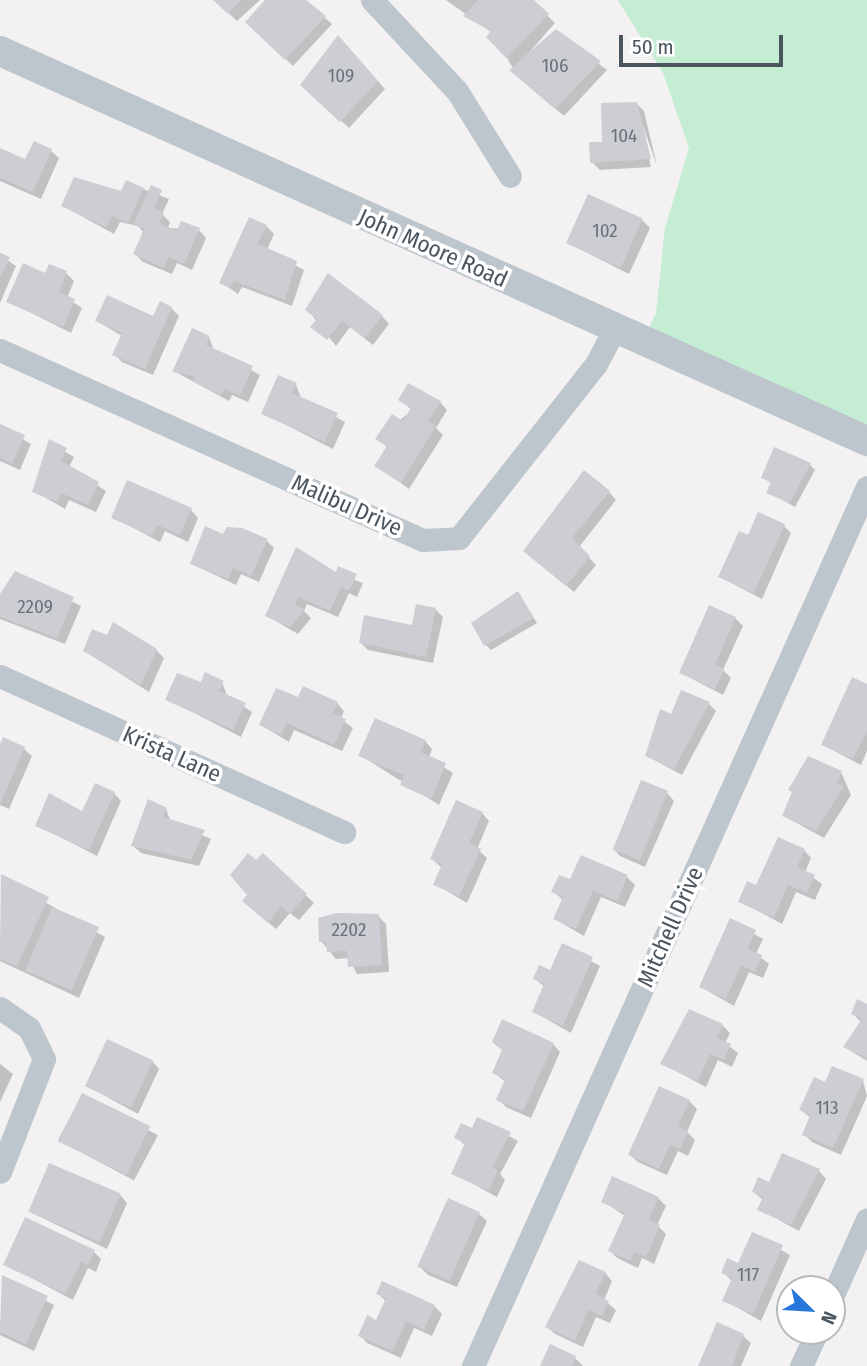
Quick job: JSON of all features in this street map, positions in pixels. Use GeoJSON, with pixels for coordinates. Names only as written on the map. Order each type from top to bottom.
{"type":"FeatureCollection","features":[{"type":"Feature","properties":{"kind":"street"},"geometry":{"type":"LineString","coordinates":[[372,0],[457,91],[510,176]]}},
{"type":"Feature","properties":{"kind":"street","name":"John Moore Road"},"geometry":{"type":"LineString","coordinates":[[0,51],[614,330],[867,441]]}},
{"type":"Feature","properties":{"kind":"street","name":"Malibu Drive"},"geometry":{"type":"LineString","coordinates":[[0,350],[423,540],[459,538],[596,364],[614,330]]}},
{"type":"Feature","properties":{"kind":"street","name":"Mitchell Drive"},"geometry":{"type":"LineString","coordinates":[[473,1366],[867,487]]}},
{"type":"Feature","properties":{"kind":"street","name":"Krista Lane"},"geometry":{"type":"LineString","coordinates":[[0,676],[344,832]]}},
{"type":"Feature","properties":{"kind":"street"},"geometry":{"type":"LineString","coordinates":[[0,1008],[29,1028],[44,1059],[0,1172]]}},
{"type":"Feature","properties":{"kind":"street"},"geometry":{"type":"LineString","coordinates":[[842,1275],[867,1219]]}},
{"type":"Feature","properties":{"kind":"street"},"geometry":{"type":"LineString","coordinates":[[801,1366],[811,1345]]}},
{"type":"Feature","properties":{"kind":"green space"},"geometry":{"type":"Polygon","coordinates":[[[618,0],[867,0],[867,429],[647,332],[656,313],[665,228],[689,148],[663,73],[618,0]]]}},
{"type":"Feature","properties":{"kind":"building"},"geometry":{"type":"Polygon","coordinates":[[[213,0],[241,0],[228,14],[213,0]]]}},
{"type":"Feature","properties":{"kind":"building"},"geometry":{"type":"Polygon","coordinates":[[[265,0],[306,0],[326,16],[285,60],[245,22],[265,0]]]}},
{"type":"Feature","properties":{"kind":"building"},"geometry":{"type":"Polygon","coordinates":[[[478,0],[534,0],[549,14],[506,58],[486,37],[491,31],[463,16],[478,0]]]}},
{"type":"Feature","properties":{"kind":"building"},"geometry":{"type":"Polygon","coordinates":[[[556,29],[601,61],[555,109],[509,70],[556,29]]]}},
{"type":"Feature","properties":{"kind":"building"},"geometry":{"type":"Polygon","coordinates":[[[338,35],[378,81],[340,122],[300,85],[338,35]]]}},
{"type":"Feature","properties":{"kind":"building"},"geometry":{"type":"Polygon","coordinates":[[[637,102],[651,159],[590,163],[589,142],[602,142],[601,103],[637,102]]]}},
{"type":"Feature","properties":{"kind":"building"},"geometry":{"type":"Polygon","coordinates":[[[34,141],[52,149],[33,192],[0,178],[0,148],[25,159],[34,141]]]}},
{"type":"Feature","properties":{"kind":"building"},"geometry":{"type":"Polygon","coordinates":[[[74,177],[121,191],[126,180],[144,188],[128,223],[112,216],[106,227],[61,206],[74,177]]]}},
{"type":"Feature","properties":{"kind":"building"},"geometry":{"type":"Polygon","coordinates":[[[151,185],[162,190],[154,208],[164,213],[159,223],[177,231],[181,221],[200,228],[184,264],[169,257],[164,268],[133,254],[144,229],[133,225],[151,185]]]}},
{"type":"Feature","properties":{"kind":"building"},"geometry":{"type":"Polygon","coordinates":[[[588,194],[643,218],[621,268],[566,243],[588,194]]]}},
{"type":"Feature","properties":{"kind":"building"},"geometry":{"type":"Polygon","coordinates":[[[249,217],[267,225],[258,244],[297,261],[285,300],[234,281],[230,288],[219,283],[249,217]]]}},
{"type":"Feature","properties":{"kind":"building"},"geometry":{"type":"Polygon","coordinates":[[[0,253],[10,257],[0,278],[0,253]]]}},
{"type":"Feature","properties":{"kind":"building"},"geometry":{"type":"Polygon","coordinates":[[[23,263],[45,273],[49,264],[67,271],[59,292],[75,299],[63,327],[6,302],[23,263]]]}},
{"type":"Feature","properties":{"kind":"building"},"geometry":{"type":"Polygon","coordinates":[[[328,273],[383,315],[365,338],[342,321],[327,340],[310,327],[317,319],[305,310],[328,273]]]}},
{"type":"Feature","properties":{"kind":"building"},"geometry":{"type":"Polygon","coordinates":[[[107,295],[153,316],[160,301],[172,307],[145,369],[112,355],[122,333],[95,321],[107,295]]]}},
{"type":"Feature","properties":{"kind":"building"},"geometry":{"type":"Polygon","coordinates":[[[192,328],[210,336],[206,345],[253,366],[240,396],[224,389],[221,395],[194,382],[196,377],[172,372],[192,328]]]}},
{"type":"Feature","properties":{"kind":"building"},"geometry":{"type":"Polygon","coordinates":[[[278,375],[297,383],[292,393],[338,413],[325,442],[261,414],[278,375]]]}},
{"type":"Feature","properties":{"kind":"building"},"geometry":{"type":"Polygon","coordinates":[[[408,383],[441,401],[428,421],[436,426],[401,483],[374,466],[387,446],[375,439],[392,414],[403,421],[411,408],[398,400],[408,383]]]}},
{"type":"Feature","properties":{"kind":"building"},"geometry":{"type":"Polygon","coordinates":[[[0,424],[25,435],[12,464],[0,458],[0,424]]]}},
{"type":"Feature","properties":{"kind":"building"},"geometry":{"type":"Polygon","coordinates":[[[49,439],[67,448],[61,461],[99,482],[88,505],[61,493],[57,502],[32,492],[49,439]]]}},
{"type":"Feature","properties":{"kind":"building"},"geometry":{"type":"Polygon","coordinates":[[[774,447],[811,463],[790,503],[766,493],[771,482],[761,478],[774,447]]]}},
{"type":"Feature","properties":{"kind":"building"},"geometry":{"type":"Polygon","coordinates":[[[584,470],[610,491],[572,538],[590,556],[566,586],[523,551],[584,470]]]}},
{"type":"Feature","properties":{"kind":"building"},"geometry":{"type":"Polygon","coordinates":[[[127,480],[192,508],[180,535],[157,525],[152,536],[111,518],[127,480]]]}},
{"type":"Feature","properties":{"kind":"building"},"geometry":{"type":"Polygon","coordinates":[[[758,512],[785,524],[754,593],[718,577],[739,531],[748,535],[758,512]]]}},
{"type":"Feature","properties":{"kind":"building"},"geometry":{"type":"Polygon","coordinates":[[[205,526],[223,534],[227,527],[242,528],[268,539],[251,576],[233,568],[228,579],[190,564],[205,526]]]}},
{"type":"Feature","properties":{"kind":"building"},"geometry":{"type":"Polygon","coordinates":[[[296,547],[336,572],[338,566],[357,574],[349,591],[341,587],[330,611],[299,597],[295,605],[305,609],[290,627],[265,616],[296,547]]]}},
{"type":"Feature","properties":{"kind":"building"},"geometry":{"type":"Polygon","coordinates":[[[15,571],[74,597],[57,638],[0,617],[0,594],[15,571]]]}},
{"type":"Feature","properties":{"kind":"building"},"geometry":{"type":"Polygon","coordinates":[[[518,591],[534,618],[484,646],[471,623],[518,591]]]}},
{"type":"Feature","properties":{"kind":"building"},"geometry":{"type":"Polygon","coordinates":[[[416,604],[436,608],[426,657],[359,643],[364,615],[412,625],[416,604]]]}},
{"type":"Feature","properties":{"kind":"building"},"geometry":{"type":"Polygon","coordinates":[[[709,605],[736,617],[715,664],[724,669],[715,689],[679,673],[709,605]]]}},
{"type":"Feature","properties":{"kind":"building"},"geometry":{"type":"Polygon","coordinates":[[[113,622],[157,649],[141,685],[83,651],[92,629],[107,635],[113,622]]]}},
{"type":"Feature","properties":{"kind":"building"},"geometry":{"type":"Polygon","coordinates":[[[205,672],[224,681],[219,691],[246,703],[233,730],[165,700],[177,673],[201,682],[205,672]]]}},
{"type":"Feature","properties":{"kind":"building"},"geometry":{"type":"Polygon","coordinates":[[[852,677],[867,684],[867,731],[853,759],[821,745],[852,677]]]}},
{"type":"Feature","properties":{"kind":"building"},"geometry":{"type":"Polygon","coordinates":[[[303,686],[338,702],[333,713],[346,719],[334,745],[287,723],[281,735],[259,725],[276,688],[298,697],[303,686]]]}},
{"type":"Feature","properties":{"kind":"building"},"geometry":{"type":"Polygon","coordinates":[[[681,690],[710,702],[674,769],[645,756],[660,709],[671,714],[681,690]]]}},
{"type":"Feature","properties":{"kind":"building"},"geometry":{"type":"Polygon","coordinates":[[[375,718],[426,740],[420,752],[446,763],[431,799],[400,785],[404,775],[358,756],[375,718]]]}},
{"type":"Feature","properties":{"kind":"building"},"geometry":{"type":"Polygon","coordinates":[[[3,737],[25,747],[0,804],[0,744],[3,737]]]}},
{"type":"Feature","properties":{"kind":"building"},"geometry":{"type":"Polygon","coordinates":[[[808,756],[842,771],[837,783],[844,786],[816,831],[782,816],[792,792],[788,790],[808,756]]]}},
{"type":"Feature","properties":{"kind":"building"},"geometry":{"type":"Polygon","coordinates":[[[641,780],[668,791],[640,860],[613,850],[641,780]]]}},
{"type":"Feature","properties":{"kind":"building"},"geometry":{"type":"Polygon","coordinates":[[[95,783],[115,792],[89,850],[35,826],[49,793],[82,811],[95,783]]]}},
{"type":"Feature","properties":{"kind":"building"},"geometry":{"type":"Polygon","coordinates":[[[148,799],[167,808],[163,817],[205,830],[191,860],[131,846],[148,799]]]}},
{"type":"Feature","properties":{"kind":"building"},"geometry":{"type":"Polygon","coordinates":[[[456,800],[483,812],[469,843],[481,849],[459,896],[433,885],[442,864],[430,859],[456,800]]]}},
{"type":"Feature","properties":{"kind":"building"},"geometry":{"type":"Polygon","coordinates":[[[778,837],[805,849],[797,867],[815,875],[807,893],[788,885],[774,918],[738,902],[747,881],[756,885],[778,837]]]}},
{"type":"Feature","properties":{"kind":"building"},"geometry":{"type":"Polygon","coordinates":[[[248,853],[256,860],[263,853],[307,894],[290,914],[281,906],[268,923],[242,901],[247,895],[230,875],[248,853]]]}},
{"type":"Feature","properties":{"kind":"building"},"geometry":{"type":"Polygon","coordinates":[[[581,855],[628,875],[617,901],[593,891],[576,929],[553,919],[563,897],[551,892],[559,875],[570,879],[581,855]]]}},
{"type":"Feature","properties":{"kind":"building"},"geometry":{"type":"Polygon","coordinates":[[[1,874],[49,897],[17,966],[0,959],[1,874]]]}},
{"type":"Feature","properties":{"kind":"building"},"geometry":{"type":"Polygon","coordinates":[[[52,907],[99,927],[72,990],[25,971],[52,907]]]}},
{"type":"Feature","properties":{"kind":"building"},"geometry":{"type":"Polygon","coordinates":[[[337,913],[379,914],[382,965],[348,967],[347,951],[327,952],[326,942],[319,942],[318,918],[337,913]]]}},
{"type":"Feature","properties":{"kind":"building"},"geometry":{"type":"Polygon","coordinates":[[[730,918],[756,930],[748,949],[762,955],[755,972],[741,965],[726,999],[699,987],[730,918]]]}},
{"type":"Feature","properties":{"kind":"building"},"geometry":{"type":"Polygon","coordinates":[[[562,943],[593,957],[563,1026],[532,1012],[544,984],[533,979],[539,965],[550,970],[562,943]]]}},
{"type":"Feature","properties":{"kind":"building"},"geometry":{"type":"Polygon","coordinates":[[[857,999],[867,1004],[867,1058],[843,1047],[862,1019],[851,1014],[857,999]]]}},
{"type":"Feature","properties":{"kind":"building"},"geometry":{"type":"Polygon","coordinates":[[[689,1009],[723,1024],[717,1038],[731,1044],[724,1060],[710,1054],[698,1081],[660,1064],[689,1009]]]}},
{"type":"Feature","properties":{"kind":"building"},"geometry":{"type":"Polygon","coordinates":[[[502,1019],[554,1043],[523,1111],[496,1100],[505,1079],[492,1073],[502,1050],[492,1042],[502,1019]]]}},
{"type":"Feature","properties":{"kind":"building"},"geometry":{"type":"Polygon","coordinates":[[[107,1039],[153,1061],[131,1108],[85,1086],[107,1039]]]}},
{"type":"Feature","properties":{"kind":"building"},"geometry":{"type":"Polygon","coordinates":[[[832,1066],[864,1079],[833,1148],[802,1135],[810,1115],[799,1110],[814,1077],[825,1082],[832,1066]]]}},
{"type":"Feature","properties":{"kind":"building"},"geometry":{"type":"Polygon","coordinates":[[[659,1086],[690,1100],[678,1126],[688,1131],[680,1149],[670,1145],[659,1169],[628,1155],[659,1086]]]}},
{"type":"Feature","properties":{"kind":"building"},"geometry":{"type":"Polygon","coordinates":[[[82,1093],[150,1126],[127,1175],[58,1142],[82,1093]]]}},
{"type":"Feature","properties":{"kind":"building"},"geometry":{"type":"Polygon","coordinates":[[[477,1117],[511,1132],[492,1168],[498,1170],[489,1191],[451,1174],[465,1143],[454,1138],[461,1123],[472,1128],[477,1117]]]}},
{"type":"Feature","properties":{"kind":"building"},"geometry":{"type":"Polygon","coordinates":[[[782,1153],[820,1169],[791,1225],[757,1210],[763,1197],[752,1192],[758,1177],[769,1182],[782,1153]]]}},
{"type":"Feature","properties":{"kind":"building"},"geometry":{"type":"Polygon","coordinates":[[[49,1163],[121,1193],[100,1242],[28,1212],[49,1163]]]}},
{"type":"Feature","properties":{"kind":"building"},"geometry":{"type":"Polygon","coordinates":[[[612,1176],[659,1197],[649,1220],[660,1225],[646,1257],[634,1252],[631,1261],[608,1251],[625,1213],[601,1202],[612,1176]]]}},
{"type":"Feature","properties":{"kind":"building"},"geometry":{"type":"Polygon","coordinates":[[[448,1198],[480,1212],[449,1281],[417,1267],[448,1198]]]}},
{"type":"Feature","properties":{"kind":"building"},"geometry":{"type":"Polygon","coordinates":[[[25,1217],[95,1250],[88,1265],[81,1262],[65,1294],[3,1265],[25,1217]]]}},
{"type":"Feature","properties":{"kind":"building"},"geometry":{"type":"Polygon","coordinates":[[[752,1232],[783,1245],[753,1314],[722,1301],[732,1278],[721,1273],[727,1258],[738,1263],[752,1232]]]}},
{"type":"Feature","properties":{"kind":"building"},"geometry":{"type":"Polygon","coordinates":[[[579,1260],[606,1272],[595,1294],[609,1301],[602,1316],[588,1310],[575,1341],[545,1327],[579,1260]]]}},
{"type":"Feature","properties":{"kind":"building"},"geometry":{"type":"Polygon","coordinates":[[[2,1275],[48,1296],[26,1344],[0,1332],[2,1275]]]}},
{"type":"Feature","properties":{"kind":"building"},"geometry":{"type":"Polygon","coordinates":[[[382,1281],[435,1305],[424,1330],[406,1321],[393,1351],[358,1336],[367,1315],[376,1320],[386,1298],[376,1294],[382,1281]]]}},
{"type":"Feature","properties":{"kind":"building"},"geometry":{"type":"Polygon","coordinates":[[[717,1322],[744,1334],[732,1366],[698,1366],[717,1322]]]}},
{"type":"Feature","properties":{"kind":"building"},"geometry":{"type":"Polygon","coordinates":[[[550,1344],[576,1356],[572,1366],[540,1366],[550,1344]]]}}]}
